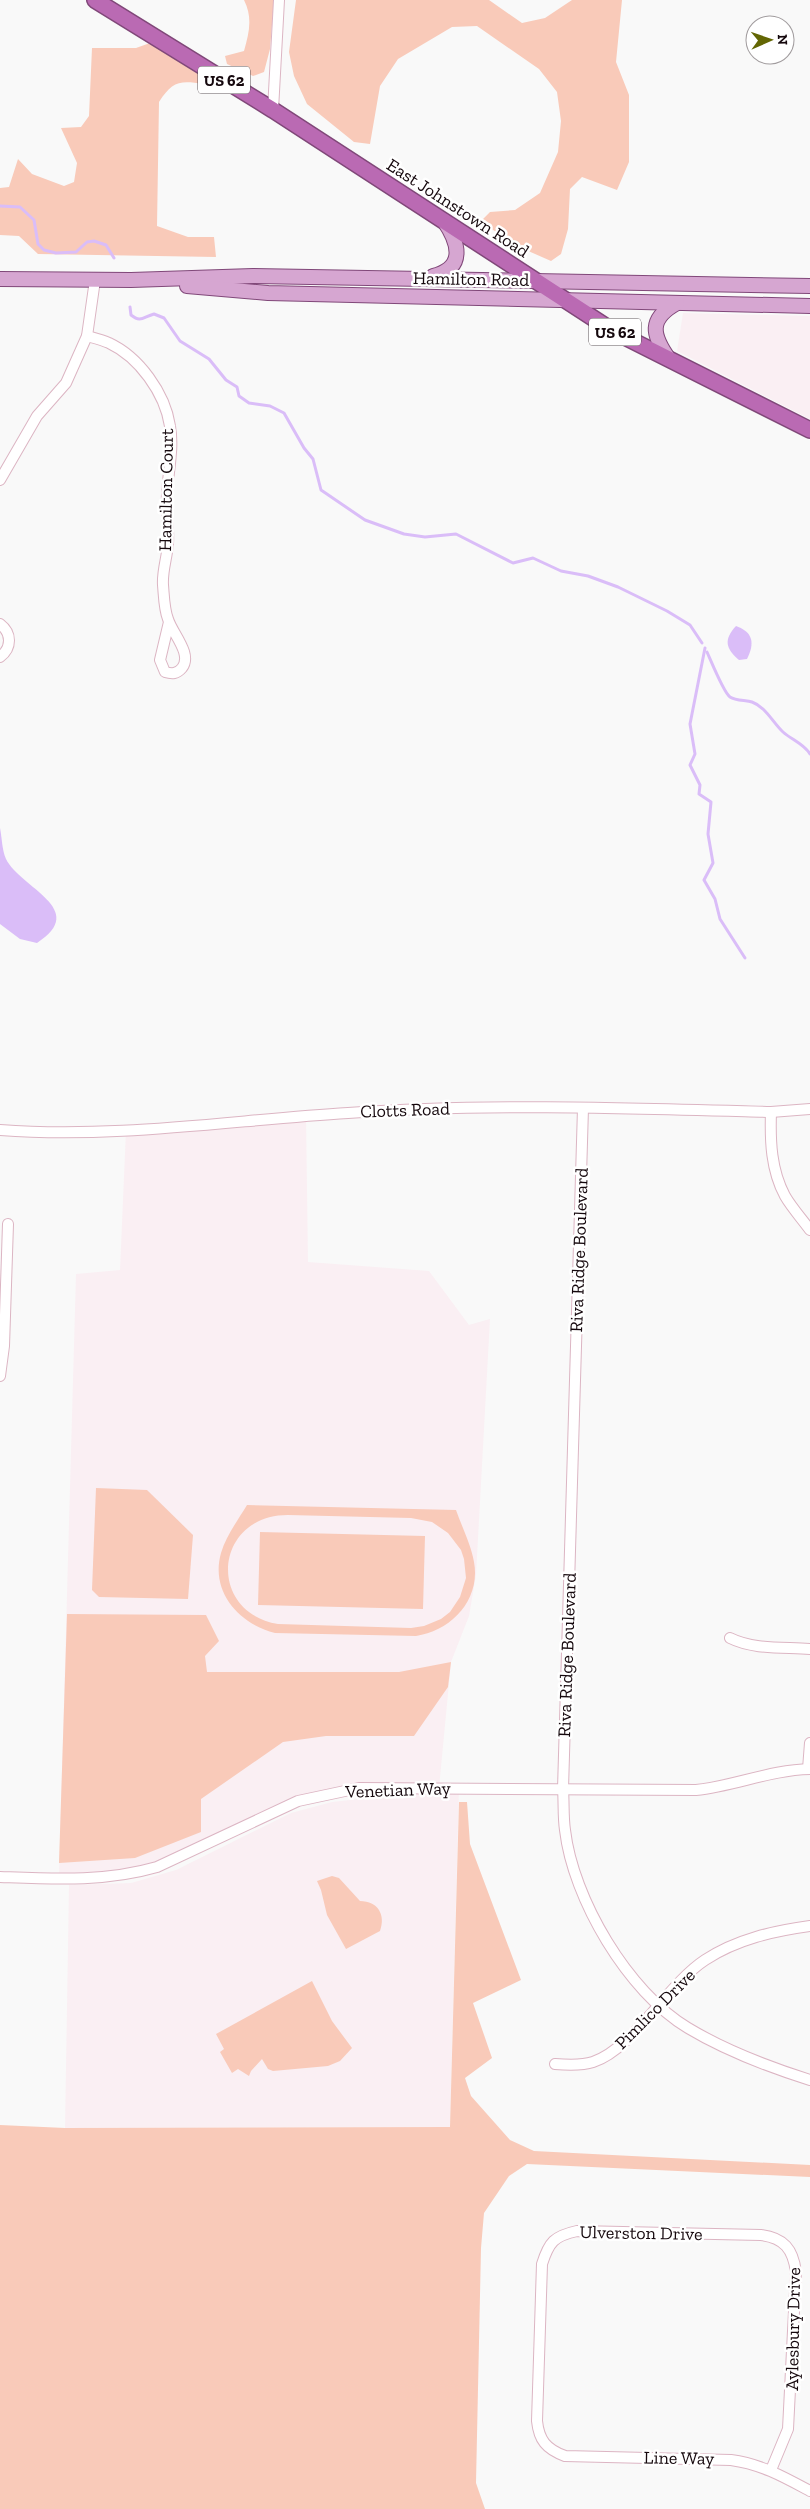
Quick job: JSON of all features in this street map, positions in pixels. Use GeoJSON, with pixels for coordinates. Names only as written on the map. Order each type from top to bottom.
{"type":"FeatureCollection","features":[{"type":"Feature","properties":{"kind":"highway","name":"East Johnstown Road"},"geometry":{"type":"LineString","coordinates":[[95,0],[273,110],[613,331],[810,430]]}},
{"type":"Feature","properties":{"kind":"main road"},"geometry":{"type":"LineString","coordinates":[[422,278],[447,271],[453,265],[457,255],[456,244],[452,234],[443,221]]}},
{"type":"Feature","properties":{"kind":"main road","name":"Hamilton Road"},"geometry":{"type":"LineString","coordinates":[[0,279],[131,280],[253,276],[810,286]]}},
{"type":"Feature","properties":{"kind":"main road","name":"Hamilton Road"},"geometry":{"type":"LineString","coordinates":[[131,280],[268,293],[810,306]]}},
{"type":"Feature","properties":{"kind":"main road"},"geometry":{"type":"LineString","coordinates":[[669,359],[655,335],[656,323],[668,309],[678,303]]}},
{"type":"Feature","properties":{"kind":"street"},"geometry":{"type":"LineString","coordinates":[[273,110],[279,0]]}},
{"type":"Feature","properties":{"kind":"street"},"geometry":{"type":"LineString","coordinates":[[0,480],[37,416],[66,383],[87,336],[95,280]]}},
{"type":"Feature","properties":{"kind":"street","name":"Hamilton Court"},"geometry":{"type":"LineString","coordinates":[[87,336],[110,343],[148,376],[162,399],[170,426],[171,447],[166,497],[168,540],[163,569],[169,622]]}},
{"type":"Feature","properties":{"kind":"street"},"geometry":{"type":"LineString","coordinates":[[0,624],[6,630],[9,642],[8,649],[0,657]]}},
{"type":"Feature","properties":{"kind":"street","name":"Clotts Road"},"geometry":{"type":"LineString","coordinates":[[0,1130],[38,1133],[88,1133],[358,1112],[526,1106],[771,1112],[810,1109]]}},
{"type":"Feature","properties":{"kind":"street","name":"Riva Ridge Boulevard"},"geometry":{"type":"LineString","coordinates":[[583,1108],[563,1789],[565,1832],[581,1890],[601,1934],[627,1971],[659,2004],[687,2028],[774,2069],[810,2080]]}},
{"type":"Feature","properties":{"kind":"street"},"geometry":{"type":"LineString","coordinates":[[771,1112],[771,1142],[775,1168],[785,1196],[810,1230]]}},
{"type":"Feature","properties":{"kind":"street"},"geometry":{"type":"LineString","coordinates":[[0,1376],[4,1346],[8,1224]]}},
{"type":"Feature","properties":{"kind":"street"},"geometry":{"type":"LineString","coordinates":[[730,1638],[742,1644],[756,1646],[810,1649]]}},
{"type":"Feature","properties":{"kind":"street"},"geometry":{"type":"LineString","coordinates":[[809,1769],[810,1743]]}},
{"type":"Feature","properties":{"kind":"street","name":"Venetian Way"},"geometry":{"type":"LineString","coordinates":[[0,1877],[88,1879],[133,1874],[157,1867],[298,1802],[359,1788],[696,1790],[716,1788],[766,1774],[809,1769]]}},
{"type":"Feature","properties":{"kind":"street","name":"Pimlico Drive"},"geometry":{"type":"LineString","coordinates":[[555,2064],[568,2066],[593,2062],[611,2052],[628,2038],[678,1983],[705,1960],[737,1944],[772,1931],[810,1926]]}},
{"type":"Feature","properties":{"kind":"street","name":"Ulverston Drive"},"geometry":{"type":"LineString","coordinates":[[544,2444],[538,2434],[537,2421],[542,2264],[546,2250],[555,2238],[577,2231],[761,2235],[775,2237],[787,2245]]}},
{"type":"Feature","properties":{"kind":"street","name":"Aylesbury Drive"},"geometry":{"type":"LineString","coordinates":[[771,2470],[788,2429],[791,2405],[796,2272],[794,2258],[787,2245]]}},
{"type":"Feature","properties":{"kind":"street","name":"Line Way"},"geometry":{"type":"LineString","coordinates":[[544,2444],[553,2452],[565,2456],[731,2460],[751,2463],[771,2470],[810,2491]]}},
{"type":"Feature","properties":{"kind":"shaded area"},"geometry":{"type":"Polygon","coordinates":[[[244,0],[274,0],[270,49],[264,72],[253,76],[227,64],[225,56],[244,51],[249,32],[249,19],[244,0]]]}},
{"type":"Feature","properties":{"kind":"shaded area"},"geometry":{"type":"Polygon","coordinates":[[[296,0],[489,0],[522,23],[545,18],[572,0],[622,0],[616,62],[629,95],[629,162],[617,190],[582,177],[570,189],[568,229],[561,254],[551,261],[526,250],[480,222],[490,212],[515,210],[540,193],[558,152],[561,121],[557,92],[539,69],[477,26],[452,27],[398,59],[380,86],[370,144],[354,142],[307,104],[294,76],[289,52],[296,0]]]}},
{"type":"Feature","properties":{"kind":"shaded area"},"geometry":{"type":"Polygon","coordinates":[[[150,43],[206,79],[203,84],[188,82],[172,86],[159,102],[157,226],[188,237],[214,237],[216,257],[38,254],[19,236],[0,235],[0,188],[9,187],[18,159],[32,174],[64,186],[74,182],[77,163],[61,128],[81,127],[89,116],[92,48],[136,48],[150,43]]]}},
{"type":"Feature","properties":{"kind":"shaded area"},"geometry":{"type":"Polygon","coordinates":[[[683,313],[810,316],[810,419],[677,351],[683,313]]]}},
{"type":"Feature","properties":{"kind":"shaded area"},"geometry":{"type":"Polygon","coordinates":[[[736,626],[746,631],[751,639],[750,653],[747,659],[739,660],[729,648],[729,636],[736,626]]]}},
{"type":"Feature","properties":{"kind":"shaded area"},"geometry":{"type":"Polygon","coordinates":[[[0,828],[6,859],[14,870],[47,899],[54,909],[56,920],[51,931],[37,943],[20,939],[0,924],[0,828]]]}},
{"type":"Feature","properties":{"kind":"shaded area"},"geometry":{"type":"Polygon","coordinates":[[[306,1116],[308,1262],[429,1271],[469,1325],[490,1319],[476,1575],[469,1616],[451,1662],[439,1788],[327,1794],[157,1867],[59,1879],[76,1274],[120,1270],[126,1130],[306,1116]]]}},
{"type":"Feature","properties":{"kind":"shaded area"},"geometry":{"type":"Polygon","coordinates":[[[96,1488],[147,1490],[193,1535],[188,1599],[99,1597],[92,1590],[96,1488]]]}},
{"type":"Feature","properties":{"kind":"shaded area"},"geometry":{"type":"Polygon","coordinates":[[[247,1505],[456,1510],[473,1556],[475,1576],[473,1589],[468,1601],[452,1620],[441,1628],[416,1636],[275,1633],[262,1629],[239,1614],[230,1604],[220,1581],[219,1567],[223,1547],[247,1505]],[[288,1515],[263,1519],[245,1530],[233,1546],[228,1565],[230,1584],[239,1602],[255,1616],[278,1624],[411,1628],[424,1626],[441,1619],[450,1612],[460,1597],[466,1578],[464,1559],[461,1550],[448,1533],[432,1522],[411,1518],[288,1515]]]}},
{"type":"Feature","properties":{"kind":"shaded area"},"geometry":{"type":"Polygon","coordinates":[[[260,1532],[425,1536],[423,1609],[258,1605],[260,1532]]]}},
{"type":"Feature","properties":{"kind":"shaded area"},"geometry":{"type":"Polygon","coordinates":[[[67,1614],[206,1615],[219,1641],[205,1656],[207,1672],[399,1672],[451,1662],[448,1687],[414,1736],[326,1736],[283,1742],[201,1799],[201,1832],[135,1858],[59,1863],[67,1614]]]}},
{"type":"Feature","properties":{"kind":"shaded area"},"geometry":{"type":"Polygon","coordinates":[[[459,1788],[450,2127],[65,2128],[69,1885],[131,1883],[176,1870],[291,1813],[332,1802],[459,1788]]]}},
{"type":"Feature","properties":{"kind":"shaded area"},"geometry":{"type":"Polygon","coordinates":[[[459,1802],[467,1802],[470,1844],[521,1980],[473,2003],[492,2058],[465,2078],[471,2096],[510,2140],[534,2151],[810,2165],[810,2177],[527,2164],[509,2176],[484,2213],[481,2248],[476,2483],[485,2509],[0,2509],[0,2125],[65,2128],[450,2127],[459,1802]]]}},
{"type":"Feature","properties":{"kind":"shaded area"},"geometry":{"type":"Polygon","coordinates":[[[332,1876],[339,1878],[360,1901],[372,1903],[376,1906],[381,1914],[382,1925],[380,1931],[346,1949],[327,1915],[317,1881],[332,1876]]]}},
{"type":"Feature","properties":{"kind":"shaded area"},"geometry":{"type":"Polygon","coordinates":[[[312,1981],[332,2021],[352,2048],[340,2061],[328,2066],[273,2071],[268,2069],[262,2059],[249,2076],[238,2069],[232,2073],[220,2052],[224,2049],[216,2034],[312,1981]]]}},
{"type":"Feature","properties":{"kind":"waterway"},"geometry":{"type":"LineString","coordinates":[[0,206],[20,207],[34,220],[38,244],[44,250],[56,253],[76,252],[87,242],[94,241],[106,245],[114,258]]}},
{"type":"Feature","properties":{"kind":"waterway"},"geometry":{"type":"LineString","coordinates":[[130,307],[131,315],[137,319],[154,314],[164,318],[180,341],[209,359],[226,380],[237,387],[239,396],[249,403],[270,406],[284,413],[304,448],[313,459],[321,490],[365,520],[404,534],[425,537],[456,534],[513,563],[533,558],[561,571],[588,576],[618,587],[667,611],[690,625],[702,643]]}},
{"type":"Feature","properties":{"kind":"waterway"},"geometry":{"type":"LineString","coordinates":[[705,648],[690,724],[695,754],[690,765],[700,785],[699,794],[711,802],[708,834],[713,863],[704,880],[715,899],[720,919],[745,958]]}},
{"type":"Feature","properties":{"kind":"waterway"},"geometry":{"type":"LineString","coordinates":[[707,652],[721,683],[730,697],[757,704],[783,732],[810,754]]}}]}
